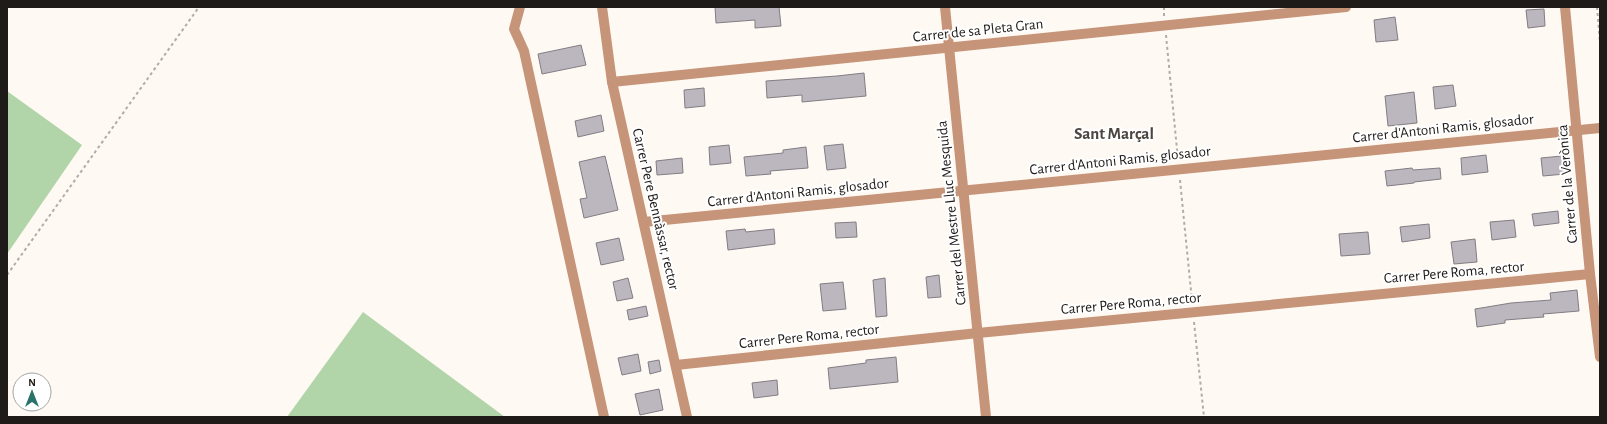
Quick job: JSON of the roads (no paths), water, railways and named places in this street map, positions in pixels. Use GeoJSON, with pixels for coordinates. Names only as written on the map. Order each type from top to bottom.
{"type":"FeatureCollection","features":[{"type":"Feature","properties":{"kind":"street"},"geometry":{"type":"LineString","coordinates":[[520,7],[514,28],[524,51],[605,417]]}},
{"type":"Feature","properties":{"kind":"street","name":"Carrer Pere Bennàssar, rector"},"geometry":{"type":"LineString","coordinates":[[602,7],[612,82],[687,417]]}},
{"type":"Feature","properties":{"kind":"street","name":"Carrer del Mestre Lluc Mesquida"},"geometry":{"type":"LineString","coordinates":[[945,7],[986,417]]}},
{"type":"Feature","properties":{"kind":"street","name":"Carrer de sa Pleta Gran"},"geometry":{"type":"LineString","coordinates":[[612,82],[1346,7]]}},
{"type":"Feature","properties":{"kind":"street","name":"Carrer de la Verònica"},"geometry":{"type":"LineString","coordinates":[[1565,7],[1590,274],[1600,357]]}},
{"type":"Feature","properties":{"kind":"street","name":"Carrer d'Antoni Ramis, glosador"},"geometry":{"type":"LineString","coordinates":[[644,222],[1600,128]]}},
{"type":"Feature","properties":{"kind":"street","name":"Carrer Pere Roma, rector"},"geometry":{"type":"LineString","coordinates":[[676,365],[978,333],[1590,274]]}},
{"type":"Feature","properties":{"kind":"district","name":"Sant Marçal"},"geometry":{"type":"Point","coordinates":[1114,133]}}]}
